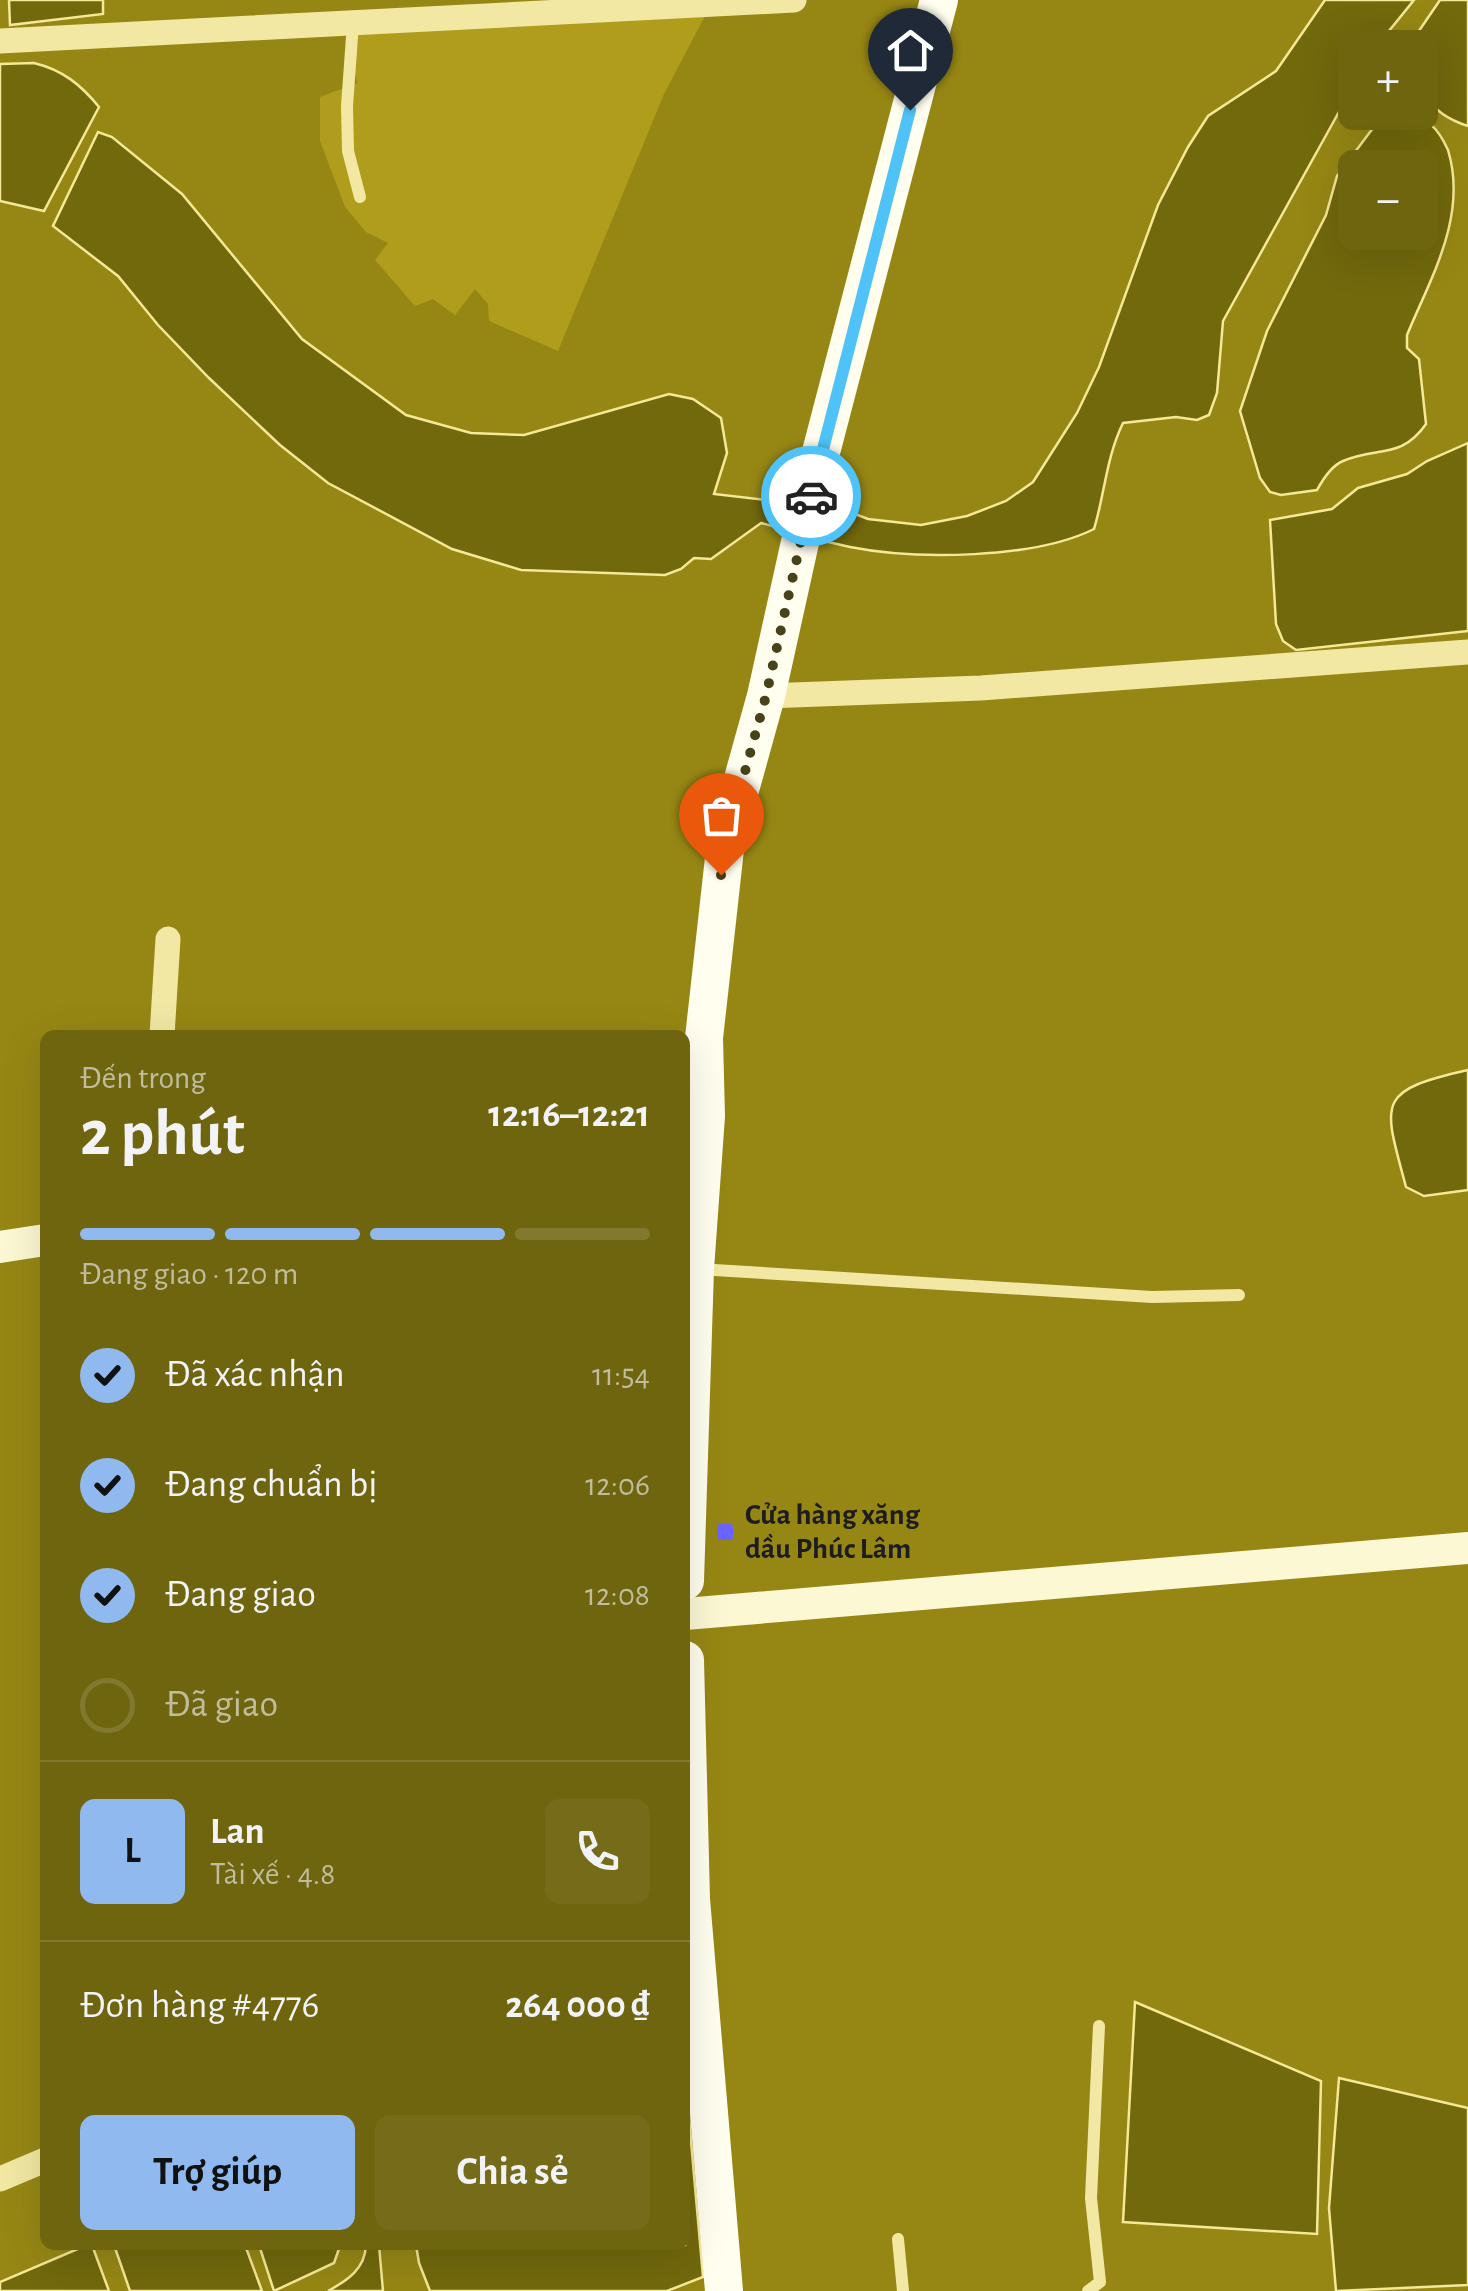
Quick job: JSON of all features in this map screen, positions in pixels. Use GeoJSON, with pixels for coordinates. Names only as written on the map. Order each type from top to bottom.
{"type":"FeatureCollection","features":[{"type":"Feature","properties":{"kind":"main road"},"geometry":{"type":"LineString","coordinates":[[690,1425],[696,1118],[726,840],[766,696],[814,479],[939,0]]}},
{"type":"Feature","properties":{"kind":"main road"},"geometry":{"type":"LineString","coordinates":[[690,1922],[724,2291]]}},
{"type":"Feature","properties":{"kind":"street"},"geometry":{"type":"LineString","coordinates":[[0,41],[341,16],[794,0]]}},
{"type":"Feature","properties":{"kind":"street"},"geometry":{"type":"LineString","coordinates":[[766,696],[981,688],[1468,652]]}},
{"type":"Feature","properties":{"kind":"street"},"geometry":{"type":"LineString","coordinates":[[162,1030],[168,939]]}},
{"type":"Feature","properties":{"kind":"street"},"geometry":{"type":"LineString","coordinates":[[0,1247],[40,1241]]}},
{"type":"Feature","properties":{"kind":"street"},"geometry":{"type":"LineString","coordinates":[[690,1614],[1468,1548]]}},
{"type":"Feature","properties":{"kind":"street"},"geometry":{"type":"LineString","coordinates":[[0,2179],[40,2162]]}},
{"type":"Feature","properties":{"kind":"lane"},"geometry":{"type":"LineString","coordinates":[[341,16],[348,151],[360,197]]}},
{"type":"Feature","properties":{"kind":"lane"},"geometry":{"type":"LineString","coordinates":[[695,1269],[1152,1296],[1239,1294]]}},
{"type":"Feature","properties":{"kind":"lane"},"geometry":{"type":"LineString","coordinates":[[1088,2291],[1100,2282],[1092,2198],[1099,2026]]}},
{"type":"Feature","properties":{"kind":"lane"},"geometry":{"type":"LineString","coordinates":[[898,2239],[903,2291]]}},
{"type":"Feature","properties":{"kind":"shaded area"},"geometry":{"type":"Polygon","coordinates":[[[9,0],[103,0],[103,14],[10,25],[9,0]]]}},
{"type":"Feature","properties":{"kind":"shaded area"},"geometry":{"type":"Polygon","coordinates":[[[1325,0],[1414,0],[1390,30],[1338,30],[1338,114],[1223,321],[1217,393],[1209,415],[1197,420],[1176,417],[1123,423],[1094,529],[1069,539],[1008,551],[940,555],[877,551],[761,523],[711,559],[694,558],[665,575],[521,570],[452,549],[328,483],[280,445],[158,325],[118,276],[53,226],[98,132],[112,137],[182,194],[302,339],[406,415],[471,433],[524,435],[669,394],[693,399],[721,418],[727,453],[714,494],[842,509],[868,519],[921,525],[967,516],[1006,501],[1033,482],[1077,413],[1099,367],[1158,205],[1188,147],[1208,116],[1276,71],[1325,0]]]}},
{"type":"Feature","properties":{"kind":"shaded area"},"geometry":{"type":"Polygon","coordinates":[[[1440,0],[1468,0],[1468,126],[1438,110],[1438,30],[1420,30],[1440,0]]]}},
{"type":"Feature","properties":{"kind":"shaded area"},"geometry":{"type":"Polygon","coordinates":[[[706,14],[664,94],[558,351],[489,321],[488,304],[475,289],[455,315],[433,299],[415,306],[375,260],[388,243],[366,232],[345,207],[320,141],[320,97],[357,83],[347,34],[706,14]]]}},
{"type":"Feature","properties":{"kind":"shaded area"},"geometry":{"type":"Polygon","coordinates":[[[34,63],[71,79],[99,107],[44,211],[0,201],[0,64],[34,63]]]}},
{"type":"Feature","properties":{"kind":"shaded area"},"geometry":{"type":"Polygon","coordinates":[[[1372,130],[1436,130],[1448,150],[1453,175],[1450,222],[1436,268],[1407,335],[1407,348],[1419,359],[1426,424],[1398,448],[1339,463],[1317,490],[1281,495],[1270,492],[1260,478],[1240,411],[1267,331],[1326,215],[1337,176],[1338,250],[1438,250],[1438,150],[1356,150],[1372,130]]]}},
{"type":"Feature","properties":{"kind":"shaded area"},"geometry":{"type":"Polygon","coordinates":[[[1468,443],[1468,631],[1296,650],[1283,641],[1276,624],[1270,520],[1332,509],[1358,488],[1407,474],[1468,443]]]}},
{"type":"Feature","properties":{"kind":"shaded area"},"geometry":{"type":"Polygon","coordinates":[[[1468,1070],[1468,1190],[1424,1196],[1406,1187],[1393,1135],[1394,1104],[1416,1085],[1468,1070]]]}},
{"type":"Feature","properties":{"kind":"shaded area"},"geometry":{"type":"Polygon","coordinates":[[[1135,2002],[1321,2081],[1317,2234],[1123,2222],[1135,2002]]]}},
{"type":"Feature","properties":{"kind":"shaded area"},"geometry":{"type":"Polygon","coordinates":[[[1339,2078],[1468,2108],[1468,2285],[1336,2291],[1329,2208],[1339,2078]]]}},
{"type":"Feature","properties":{"kind":"shaded area"},"geometry":{"type":"Polygon","coordinates":[[[690,2130],[703,2277],[667,2291],[430,2291],[417,2250],[690,2250],[690,2130]]]}},
{"type":"Feature","properties":{"kind":"shaded area"},"geometry":{"type":"Polygon","coordinates":[[[75,2250],[94,2250],[109,2291],[0,2291],[0,2282],[75,2250]]]}},
{"type":"Feature","properties":{"kind":"shaded area"},"geometry":{"type":"Polygon","coordinates":[[[116,2250],[247,2250],[262,2291],[130,2291],[116,2250]]]}},
{"type":"Feature","properties":{"kind":"shaded area"},"geometry":{"type":"Polygon","coordinates":[[[261,2250],[339,2250],[334,2263],[274,2291],[261,2250]]]}},
{"type":"Feature","properties":{"kind":"shaded area"},"geometry":{"type":"Polygon","coordinates":[[[379,2250],[383,2291],[328,2291],[354,2273],[365,2253],[379,2250]]]}},
{"type":"Feature","properties":{"kind":"way so far"},"geometry":{"type":"LineString","coordinates":[[721,875],[726,840],[766,696],[811,496]]}},
{"type":"Feature","properties":{"kind":"place","name":"Cửa hàng xăng dầu Phúc Lâm"},"geometry":{"type":"Point","coordinates":[725,1532]}},
{"type":"Feature","properties":{"kind":"route"},"geometry":{"type":"LineString","coordinates":[[811,496],[910,110]]}}]}
